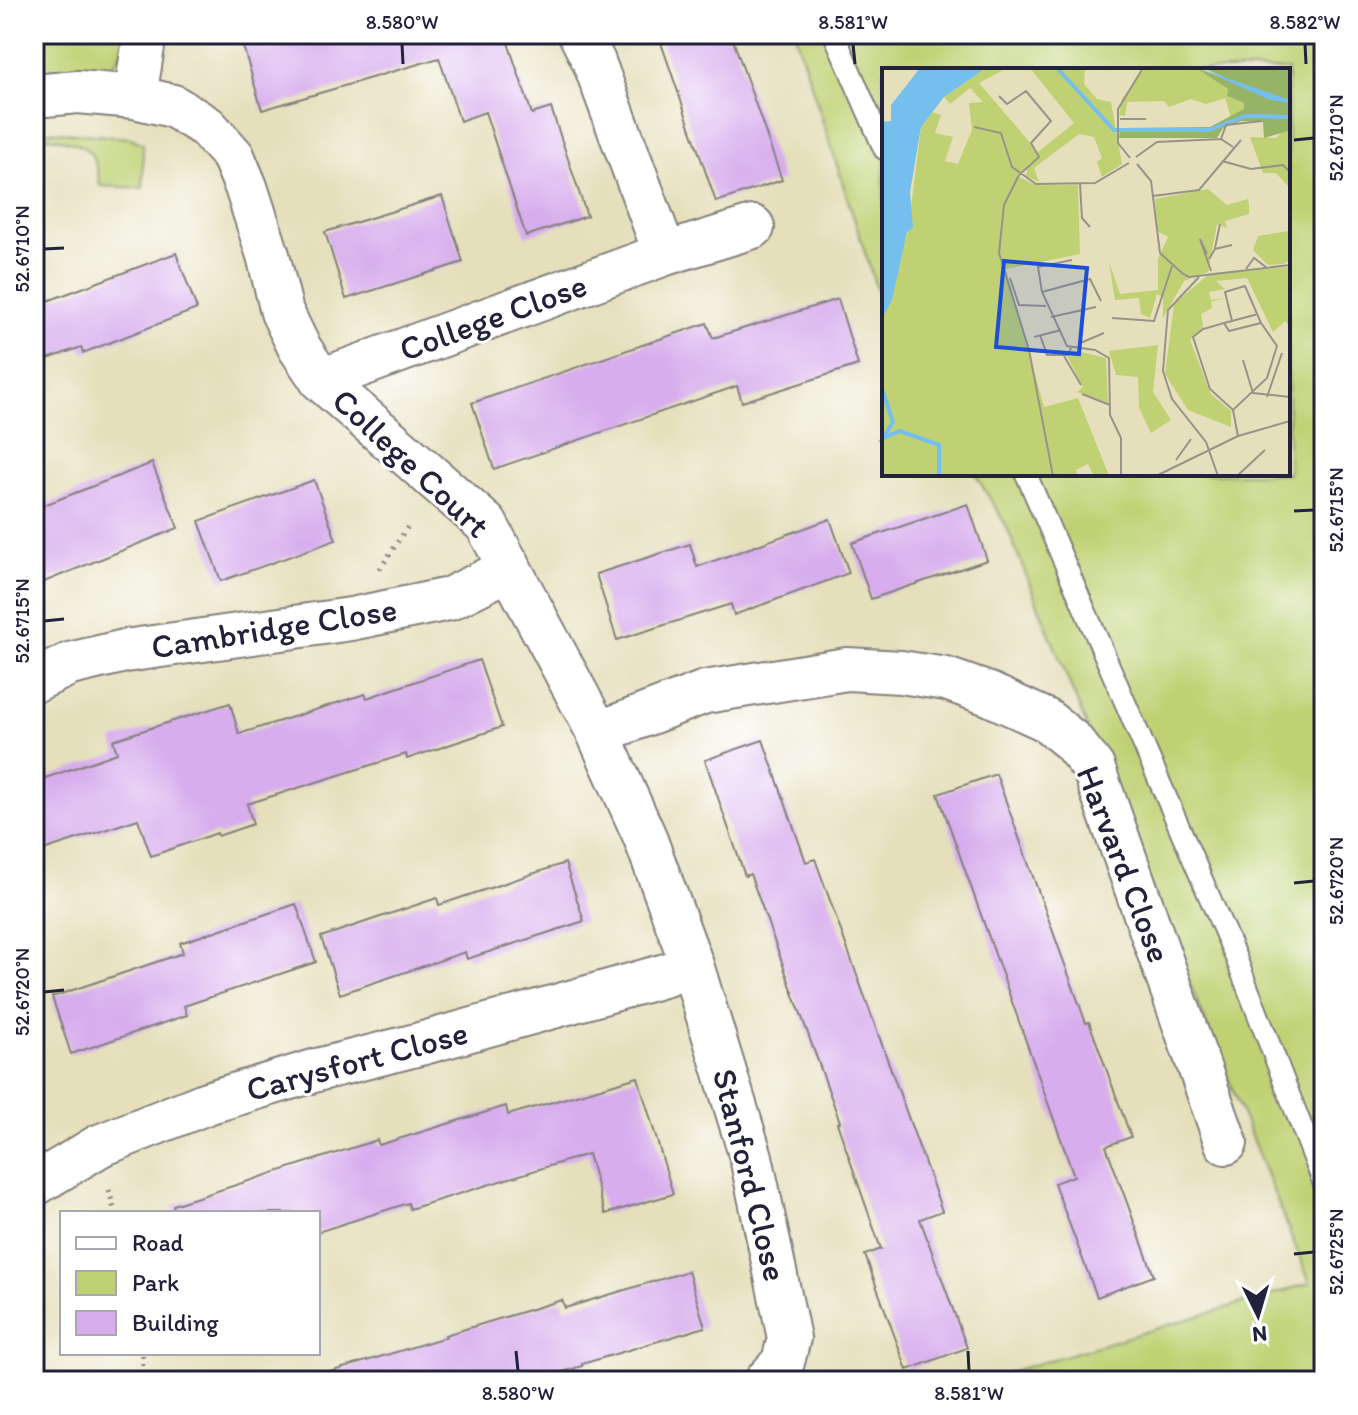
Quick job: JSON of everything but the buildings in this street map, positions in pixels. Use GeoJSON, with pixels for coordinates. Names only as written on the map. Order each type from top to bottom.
{"type":"FeatureCollection","features":[{"type":"Feature","properties":{"kind":"street"},"geometry":{"type":"LineString","coordinates":[[135,97],[145,34]]}},
{"type":"Feature","properties":{"kind":"street"},"geometry":{"type":"LineString","coordinates":[[580,34],[594,62],[665,254]]}},
{"type":"Feature","properties":{"kind":"street","name":"College Court"},"geometry":{"type":"LineString","coordinates":[[34,96],[78,92],[135,97],[173,106],[207,127],[233,156],[268,255],[282,312],[299,347],[321,380],[486,524],[598,733],[644,835],[692,965]]}},
{"type":"Feature","properties":{"kind":"street","name":"College Close"},"geometry":{"type":"LineString","coordinates":[[321,380],[665,254],[753,227]]}},
{"type":"Feature","properties":{"kind":"street","name":"Cambridge Close"},"geometry":{"type":"LineString","coordinates":[[34,681],[70,664],[125,651],[351,619],[449,599],[497,575],[509,565]]}},
{"type":"Feature","properties":{"kind":"street","name":"Harvard Close"},"geometry":{"type":"LineString","coordinates":[[598,733],[705,692],[847,669],[901,672],[946,679],[989,694],[1046,720],[1072,741],[1093,767],[1226,1143]]}},
{"type":"Feature","properties":{"kind":"street","name":"Carysfort Close"},"geometry":{"type":"LineString","coordinates":[[34,1185],[99,1146],[207,1103],[666,975],[692,965]]}},
{"type":"Feature","properties":{"kind":"street","name":"Stanford Close"},"geometry":{"type":"LineString","coordinates":[[692,965],[751,1157],[789,1338],[783,1362],[766,1381]]}},
{"type":"Feature","properties":{"kind":"lane"},"geometry":{"type":"LineString","coordinates":[[834,34],[882,144]]}},
{"type":"Feature","properties":{"kind":"lane"},"geometry":{"type":"LineString","coordinates":[[1027,476],[1236,958],[1324,1184]]}},
{"type":"Feature","properties":{"kind":"path"},"geometry":{"type":"LineString","coordinates":[[143,1355],[143,1381]]}},
{"type":"Feature","properties":{"kind":"green space"},"geometry":{"type":"Polygon","coordinates":[[[34,34],[126,34],[115,63],[101,69],[64,71],[34,70],[34,34]]]}},
{"type":"Feature","properties":{"kind":"green space"},"geometry":{"type":"Polygon","coordinates":[[[795,34],[1324,34],[1324,1381],[979,1381],[1310,1283],[1006,525],[976,476],[1290,476],[1290,68],[882,68],[882,306],[795,34]]]}},
{"type":"Feature","properties":{"kind":"green space"},"geometry":{"type":"Polygon","coordinates":[[[34,130],[131,138],[143,144],[143,188],[100,186],[95,161],[87,149],[65,140],[34,137],[34,130]]]}}]}
